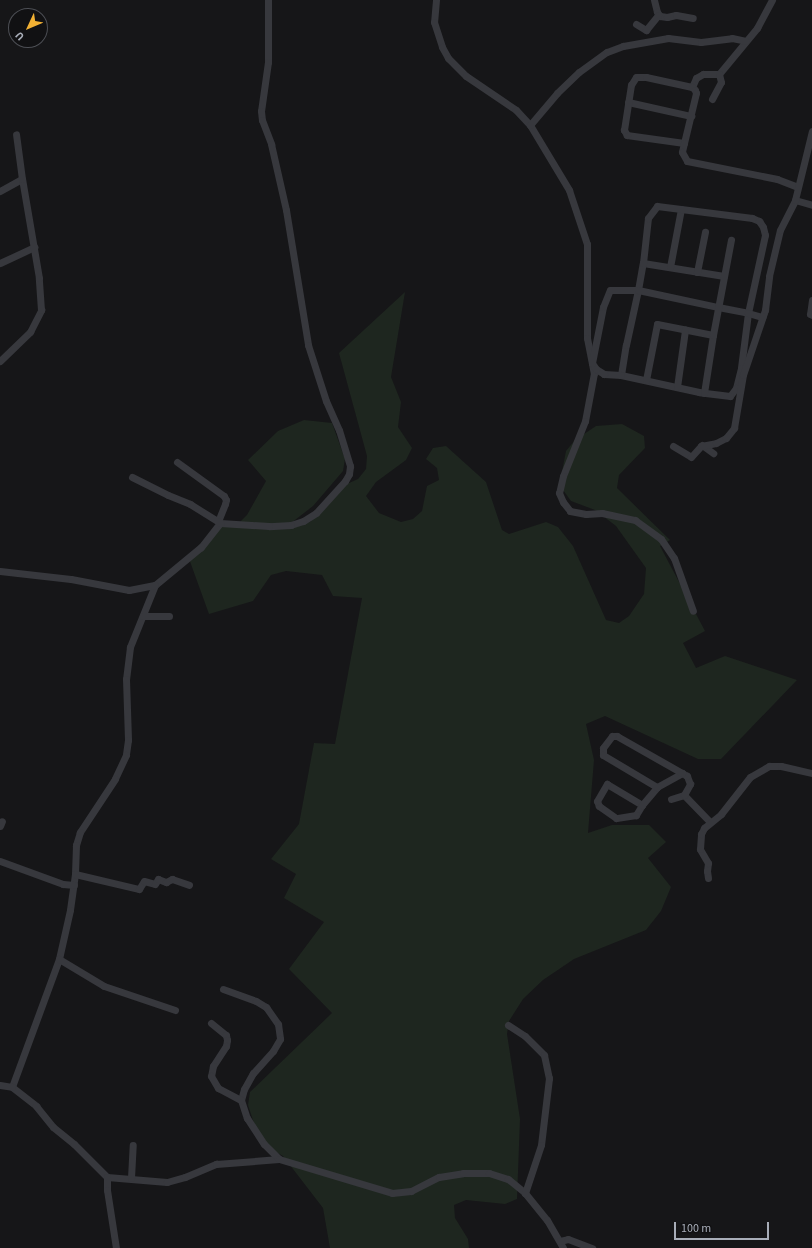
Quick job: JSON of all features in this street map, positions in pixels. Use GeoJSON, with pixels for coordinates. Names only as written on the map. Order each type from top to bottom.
{"type":"FeatureCollection","features":[{"type":"Feature","properties":{"kind":"street"},"geometry":{"type":"LineString","coordinates":[[132,477],[190,504],[219,522],[269,526],[291,525],[303,521],[316,513],[345,481],[349,474],[350,466],[339,430],[326,401],[308,345],[286,210],[271,144],[262,120],[261,111],[268,62],[268,0]]}},
{"type":"Feature","properties":{"kind":"street"},"geometry":{"type":"LineString","coordinates":[[436,0],[434,12],[436,33],[452,64],[466,76],[516,110],[530,125],[568,190],[587,244],[587,338],[594,373],[593,385],[585,421],[563,476],[559,492],[563,502],[570,511],[586,514],[602,513],[635,520],[661,539],[674,558],[693,611]]}},
{"type":"Feature","properties":{"kind":"street"},"geometry":{"type":"LineString","coordinates":[[654,0],[658,15]]}},
{"type":"Feature","properties":{"kind":"street"},"geometry":{"type":"LineString","coordinates":[[719,74],[757,28],[772,0]]}},
{"type":"Feature","properties":{"kind":"street"},"geometry":{"type":"LineString","coordinates":[[658,15],[667,17],[676,15],[693,18]]}},
{"type":"Feature","properties":{"kind":"street"},"geometry":{"type":"LineString","coordinates":[[636,24],[646,30],[658,15]]}},
{"type":"Feature","properties":{"kind":"street"},"geometry":{"type":"LineString","coordinates":[[530,125],[557,93],[579,72],[607,52],[623,46],[668,38],[701,42],[732,38],[746,41]]}},
{"type":"Feature","properties":{"kind":"street"},"geometry":{"type":"LineString","coordinates":[[692,87],[696,78],[703,74],[719,74]]}},
{"type":"Feature","properties":{"kind":"street"},"geometry":{"type":"LineString","coordinates":[[712,99],[721,82],[719,74]]}},
{"type":"Feature","properties":{"kind":"street"},"geometry":{"type":"LineString","coordinates":[[684,143],[627,135],[624,130],[628,102],[631,85],[636,78],[646,78],[692,87],[696,93],[682,152],[687,161],[777,179],[798,187]]}},
{"type":"Feature","properties":{"kind":"street"},"geometry":{"type":"LineString","coordinates":[[628,102],[691,116]]}},
{"type":"Feature","properties":{"kind":"street"},"geometry":{"type":"LineString","coordinates":[[673,446],[691,457],[702,445],[716,443],[726,438],[734,428],[743,375],[758,335],[780,230],[795,200],[812,131]]}},
{"type":"Feature","properties":{"kind":"street"},"geometry":{"type":"LineString","coordinates":[[0,361],[30,332],[41,310],[40,278],[22,178],[16,134]]}},
{"type":"Feature","properties":{"kind":"street"},"geometry":{"type":"LineString","coordinates":[[0,191],[22,178]]}},
{"type":"Feature","properties":{"kind":"street"},"geometry":{"type":"LineString","coordinates":[[795,200],[812,205]]}},
{"type":"Feature","properties":{"kind":"street"},"geometry":{"type":"LineString","coordinates":[[621,374],[638,290],[643,263],[648,218],[657,206],[752,218],[759,221],[763,226],[765,235],[748,313],[741,368],[736,388],[730,396],[704,393],[621,374],[604,374],[596,369],[592,363],[606,296],[610,290],[638,290],[748,313],[762,317]]}},
{"type":"Feature","properties":{"kind":"street"},"geometry":{"type":"LineString","coordinates":[[670,267],[681,209]]}},
{"type":"Feature","properties":{"kind":"street"},"geometry":{"type":"LineString","coordinates":[[697,272],[705,232]]}},
{"type":"Feature","properties":{"kind":"street"},"geometry":{"type":"LineString","coordinates":[[704,393],[712,335],[731,240]]}},
{"type":"Feature","properties":{"kind":"street"},"geometry":{"type":"LineString","coordinates":[[0,263],[34,247]]}},
{"type":"Feature","properties":{"kind":"street"},"geometry":{"type":"LineString","coordinates":[[643,263],[724,276]]}},
{"type":"Feature","properties":{"kind":"street"},"geometry":{"type":"LineString","coordinates":[[812,300],[810,314],[812,315]]}},
{"type":"Feature","properties":{"kind":"street"},"geometry":{"type":"LineString","coordinates":[[646,380],[656,324],[712,335]]}},
{"type":"Feature","properties":{"kind":"street"},"geometry":{"type":"LineString","coordinates":[[676,387],[685,330]]}},
{"type":"Feature","properties":{"kind":"street"},"geometry":{"type":"LineString","coordinates":[[702,445],[713,453]]}},
{"type":"Feature","properties":{"kind":"street"},"geometry":{"type":"LineString","coordinates":[[0,571],[71,579],[129,590],[155,585],[201,547],[219,522],[226,500],[224,496],[177,462]]}},
{"type":"Feature","properties":{"kind":"street"},"geometry":{"type":"LineString","coordinates":[[12,1087],[59,959],[74,885],[76,845],[80,832],[115,779],[126,755],[128,740],[127,673],[130,647],[155,585]]}},
{"type":"Feature","properties":{"kind":"street"},"geometry":{"type":"LineString","coordinates":[[143,616],[169,616]]}},
{"type":"Feature","properties":{"kind":"street"},"geometry":{"type":"LineString","coordinates":[[657,787],[603,755],[603,748],[612,736],[617,736],[687,776],[690,781],[684,795],[671,799]]}},
{"type":"Feature","properties":{"kind":"street"},"geometry":{"type":"LineString","coordinates":[[708,878],[708,863],[700,848],[701,834],[710,822],[721,814],[750,777],[756,772],[769,766],[780,766],[812,773]]}},
{"type":"Feature","properties":{"kind":"street"},"geometry":{"type":"LineString","coordinates":[[642,805],[609,784],[605,786],[598,801],[599,806],[619,818],[636,815],[657,787],[682,774]]}},
{"type":"Feature","properties":{"kind":"street"},"geometry":{"type":"LineString","coordinates":[[684,795],[710,822]]}},
{"type":"Feature","properties":{"kind":"street"},"geometry":{"type":"LineString","coordinates":[[0,861],[63,884],[74,885]]}},
{"type":"Feature","properties":{"kind":"street"},"geometry":{"type":"LineString","coordinates":[[75,874],[139,890],[144,881],[155,884],[158,879],[166,882],[172,879],[189,885]]}},
{"type":"Feature","properties":{"kind":"street"},"geometry":{"type":"LineString","coordinates":[[59,959],[104,986],[175,1010]]}},
{"type":"Feature","properties":{"kind":"street"},"geometry":{"type":"LineString","coordinates":[[223,988],[256,1001],[266,1007],[278,1024],[280,1038],[273,1051],[253,1073],[244,1089],[241,1100],[251,1125],[264,1144],[279,1159]]}},
{"type":"Feature","properties":{"kind":"street"},"geometry":{"type":"LineString","coordinates":[[211,1023],[226,1035],[227,1040],[226,1046],[213,1066],[210,1076],[218,1088],[241,1100]]}},
{"type":"Feature","properties":{"kind":"street"},"geometry":{"type":"LineString","coordinates":[[508,1025],[525,1036],[540,1049],[547,1062],[549,1078],[541,1145],[525,1193]]}},
{"type":"Feature","properties":{"kind":"street"},"geometry":{"type":"LineString","coordinates":[[0,1085],[12,1087],[36,1106],[53,1127],[74,1144],[107,1177],[167,1182],[185,1177],[216,1164],[279,1159],[392,1193],[411,1191],[439,1177],[463,1173],[489,1173],[508,1179],[525,1193],[548,1220],[563,1248]]}},
{"type":"Feature","properties":{"kind":"street"},"geometry":{"type":"LineString","coordinates":[[131,1178],[133,1145]]}},
{"type":"Feature","properties":{"kind":"street"},"geometry":{"type":"LineString","coordinates":[[107,1177],[107,1190],[116,1248]]}},
{"type":"Feature","properties":{"kind":"street"},"geometry":{"type":"LineString","coordinates":[[560,1241],[568,1239],[592,1248]]}},
{"type":"Feature","properties":{"kind":"shaded area"},"geometry":{"type":"Polygon","coordinates":[[[405,292],[391,377],[401,402],[398,427],[412,448],[406,460],[376,482],[366,496],[379,513],[401,522],[413,519],[422,511],[427,486],[439,480],[437,468],[426,459],[433,448],[446,446],[486,482],[502,530],[509,534],[546,522],[558,527],[573,546],[606,620],[619,623],[629,616],[644,594],[646,568],[616,526],[595,510],[571,501],[563,490],[561,477],[566,451],[575,440],[596,426],[622,424],[644,436],[645,448],[619,475],[617,488],[670,540],[660,546],[705,631],[683,643],[696,668],[725,656],[797,680],[721,759],[698,759],[605,716],[586,724],[594,760],[588,833],[612,825],[649,825],[666,842],[648,858],[671,887],[661,911],[646,930],[574,959],[543,980],[523,999],[509,1021],[507,1034],[520,1119],[517,1199],[505,1204],[466,1200],[454,1205],[455,1218],[468,1239],[469,1248],[330,1248],[323,1208],[283,1156],[271,1149],[256,1129],[248,1105],[250,1092],[332,1013],[289,969],[324,922],[284,898],[296,874],[271,859],[299,824],[314,743],[335,744],[362,598],[333,596],[322,575],[286,571],[271,575],[253,601],[209,614],[188,556],[221,523],[239,523],[247,515],[266,481],[248,460],[278,431],[304,420],[332,423],[345,459],[343,471],[313,506],[286,527],[310,522],[347,484],[358,479],[366,469],[367,456],[339,353],[405,292]]]}}]}
